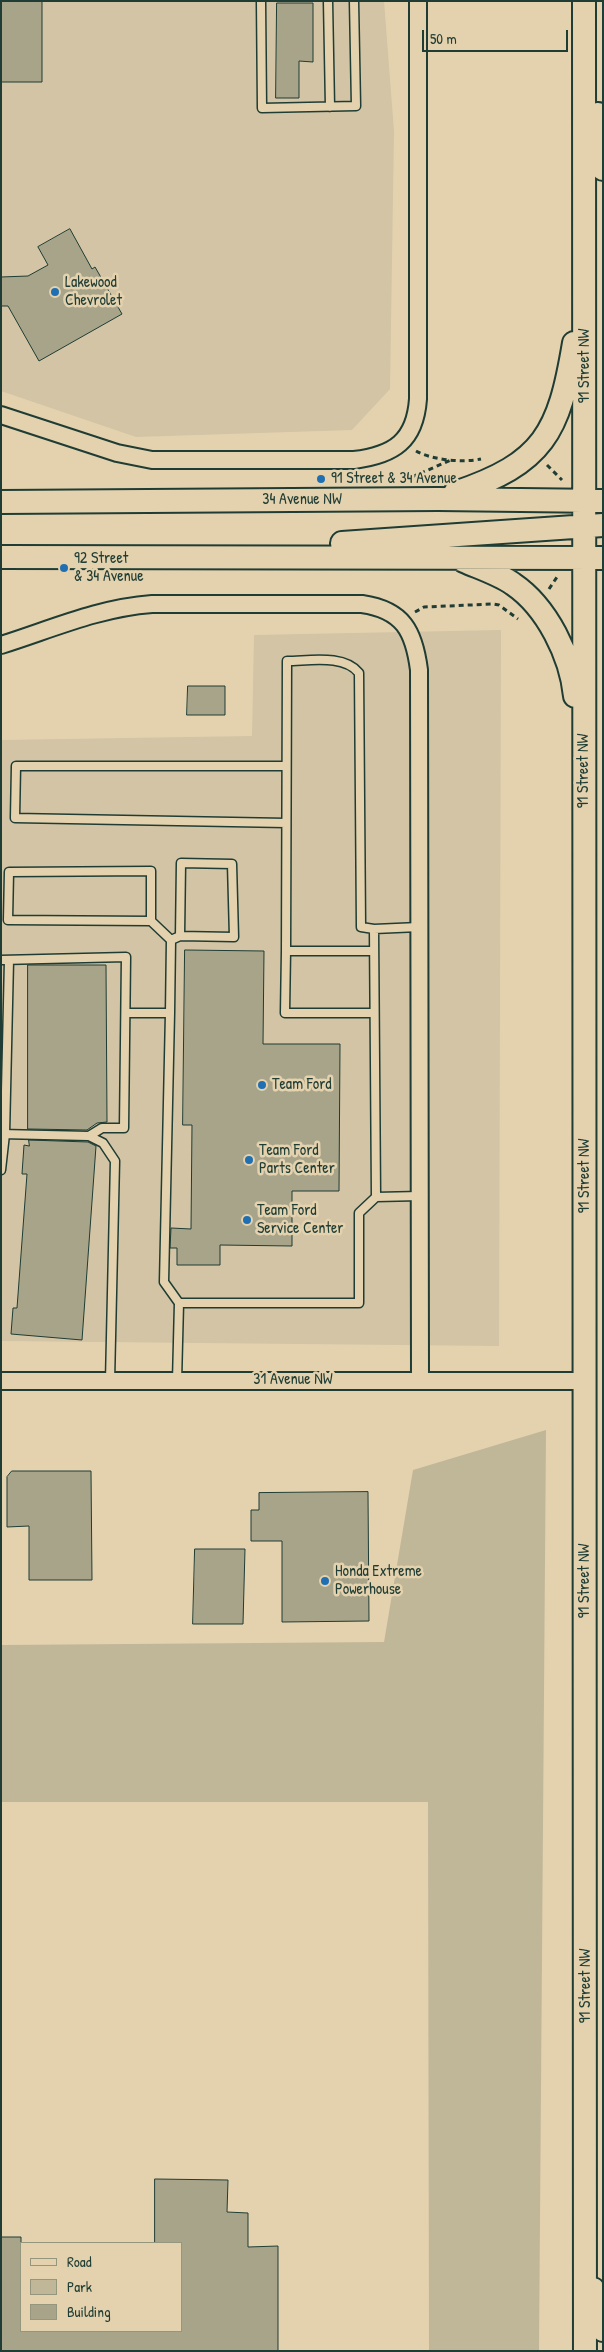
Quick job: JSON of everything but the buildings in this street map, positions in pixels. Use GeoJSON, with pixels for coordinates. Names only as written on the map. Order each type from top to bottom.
{"type":"FeatureCollection","features":[{"type":"Feature","properties":{"kind":"main road"},"geometry":{"type":"LineString","coordinates":[[586,1],[603,168]]}},
{"type":"Feature","properties":{"kind":"main road","name":"91 Street NW"},"geometry":{"type":"LineString","coordinates":[[585,2351],[584,798],[597,556],[585,276],[586,1]]}},
{"type":"Feature","properties":{"kind":"main road"},"geometry":{"type":"LineString","coordinates":[[438,499],[482,484],[510,470],[523,461],[551,429],[565,391],[585,276]]}},
{"type":"Feature","properties":{"kind":"main road","name":"34 Avenue NW"},"geometry":{"type":"LineString","coordinates":[[1,502],[438,499],[594,500]]}},
{"type":"Feature","properties":{"kind":"main road"},"geometry":{"type":"LineString","coordinates":[[169,556],[597,524]]}},
{"type":"Feature","properties":{"kind":"main road"},"geometry":{"type":"LineString","coordinates":[[1,557],[597,556]]}},
{"type":"Feature","properties":{"kind":"main road"},"geometry":{"type":"LineString","coordinates":[[456,557],[512,584],[537,606],[558,642],[573,680],[584,798]]}},
{"type":"Feature","properties":{"kind":"main road"},"geometry":{"type":"LineString","coordinates":[[586,2262],[603,2330]]}},
{"type":"Feature","properties":{"kind":"street"},"geometry":{"type":"LineString","coordinates":[[1,415],[118,453],[152,460],[354,460],[383,454],[402,442],[413,426],[418,399],[418,1]]}},
{"type":"Feature","properties":{"kind":"street"},"geometry":{"type":"LineString","coordinates":[[1,646],[90,614],[137,605],[362,604],[377,606],[400,618],[414,642],[419,670],[420,1380]]}},
{"type":"Feature","properties":{"kind":"street","name":"31 Avenue NW"},"geometry":{"type":"LineString","coordinates":[[1,1381],[585,1381]]}},
{"type":"Feature","properties":{"kind":"lane"},"geometry":{"type":"LineString","coordinates":[[261,1],[262,108],[356,106],[354,1]]}},
{"type":"Feature","properties":{"kind":"lane"},"geometry":{"type":"LineString","coordinates":[[328,1],[330,107]]}},
{"type":"Feature","properties":{"kind":"lane"},"geometry":{"type":"LineString","coordinates":[[374,1013],[286,1013],[287,661],[341,662],[353,666],[359,673],[361,927],[374,929],[419,927]]}},
{"type":"Feature","properties":{"kind":"lane"},"geometry":{"type":"LineString","coordinates":[[286,766],[16,766],[15,818],[286,824]]}},
{"type":"Feature","properties":{"kind":"lane"},"geometry":{"type":"LineString","coordinates":[[171,940],[180,936],[234,937],[232,864],[181,863],[180,936]]}},
{"type":"Feature","properties":{"kind":"lane"},"geometry":{"type":"LineString","coordinates":[[151,921],[151,872],[9,872],[8,920],[151,921],[171,940],[164,1282],[179,1303],[177,1381]]}},
{"type":"Feature","properties":{"kind":"lane"},"geometry":{"type":"LineString","coordinates":[[374,929],[376,1197]]}},
{"type":"Feature","properties":{"kind":"lane"},"geometry":{"type":"LineString","coordinates":[[286,951],[374,951]]}},
{"type":"Feature","properties":{"kind":"lane"},"geometry":{"type":"LineString","coordinates":[[1,1170],[5,960],[126,957],[124,1128],[102,1128],[89,1136]]}},
{"type":"Feature","properties":{"kind":"lane"},"geometry":{"type":"LineString","coordinates":[[126,1013],[170,1013]]}},
{"type":"Feature","properties":{"kind":"lane"},"geometry":{"type":"LineString","coordinates":[[3,1134],[89,1136],[103,1143],[115,1161],[110,1381]]}},
{"type":"Feature","properties":{"kind":"lane"},"geometry":{"type":"LineString","coordinates":[[179,1303],[359,1303],[359,1213],[376,1197],[420,1196]]}},
{"type":"Feature","properties":{"kind":"path"},"geometry":{"type":"LineString","coordinates":[[402,442],[423,455],[452,459]]}},
{"type":"Feature","properties":{"kind":"shaded area"},"geometry":{"type":"Polygon","coordinates":[[[1,1],[384,1],[394,131],[390,389],[352,430],[136,437],[1,391],[1,1]]]}},
{"type":"Feature","properties":{"kind":"shaded area"},"geometry":{"type":"Polygon","coordinates":[[[501,630],[499,1346],[1,1341],[1,740],[252,736],[254,635],[501,630]]]}},
{"type":"Feature","properties":{"kind":"green space"},"geometry":{"type":"Polygon","coordinates":[[[546,1430],[539,2351],[429,2351],[428,1802],[1,1802],[1,1645],[384,1642],[413,1470],[546,1430]]]}},
{"type":"Feature","properties":{"kind":"place","name":"Lakewood Chevrolet"},"geometry":{"type":"Point","coordinates":[55,292]}},
{"type":"Feature","properties":{"kind":"place","name":"91 Street & 34 Avenue"},"geometry":{"type":"Point","coordinates":[321,479]}},
{"type":"Feature","properties":{"kind":"place","name":"92 Street & 34 Avenue"},"geometry":{"type":"Point","coordinates":[64,568]}},
{"type":"Feature","properties":{"kind":"place","name":"Team Ford"},"geometry":{"type":"Point","coordinates":[262,1085]}},
{"type":"Feature","properties":{"kind":"place","name":"Team Ford Parts Center"},"geometry":{"type":"Point","coordinates":[249,1160]}},
{"type":"Feature","properties":{"kind":"place","name":"Team Ford Service Center"},"geometry":{"type":"Point","coordinates":[247,1220]}},
{"type":"Feature","properties":{"kind":"place","name":"Honda Extreme Powerhouse"},"geometry":{"type":"Point","coordinates":[325,1581]}}]}
